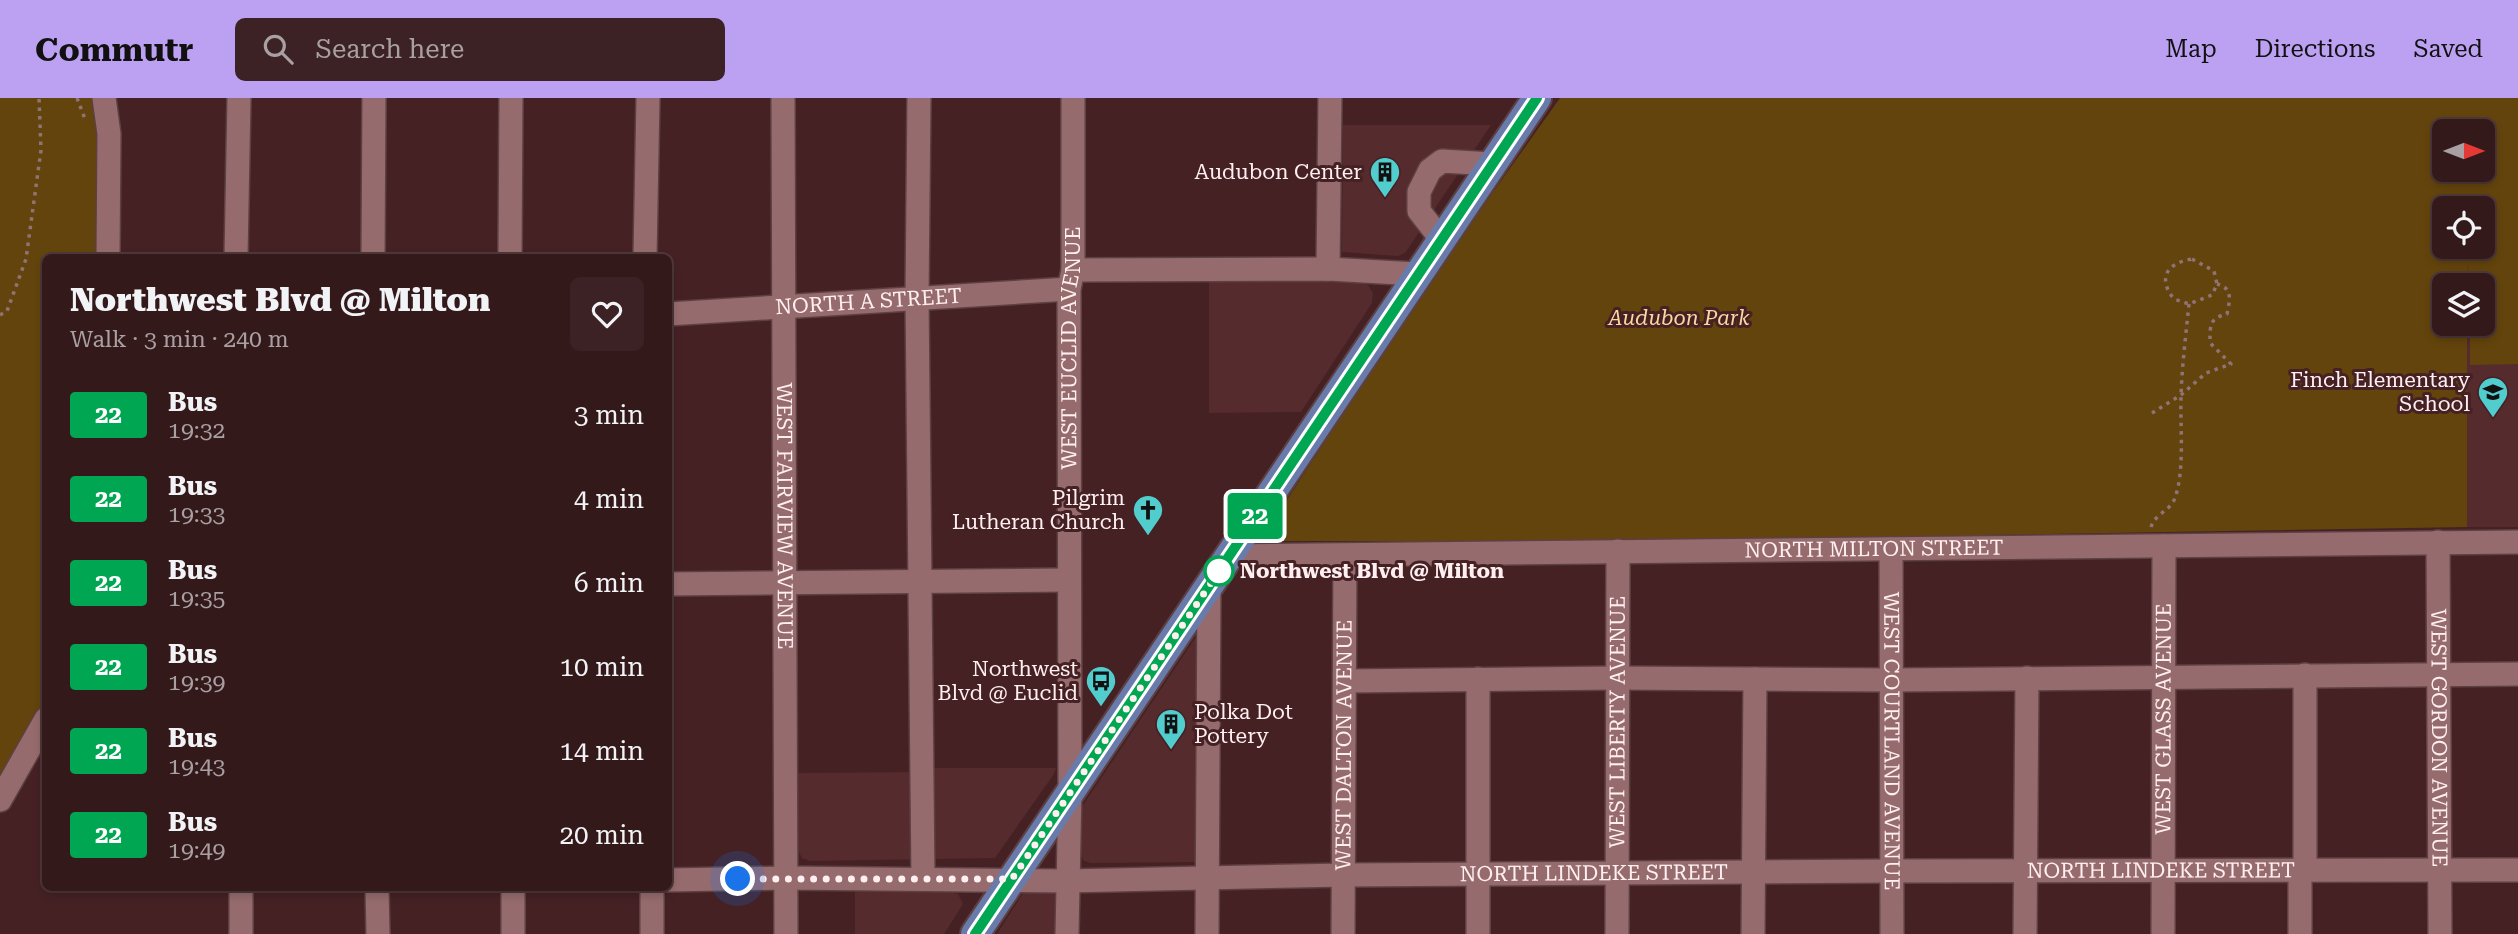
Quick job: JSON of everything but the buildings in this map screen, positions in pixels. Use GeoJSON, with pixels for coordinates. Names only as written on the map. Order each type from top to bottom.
{"type":"FeatureCollection","features":[{"type":"Feature","properties":{"kind":"main road"},"geometry":{"type":"LineString","coordinates":[[975,934],[1537,98]]}},
{"type":"Feature","properties":{"kind":"street"},"geometry":{"type":"LineString","coordinates":[[104,98],[109,134],[108,254]]}},
{"type":"Feature","properties":{"kind":"street"},"geometry":{"type":"LineString","coordinates":[[236,254],[239,98]]}},
{"type":"Feature","properties":{"kind":"street"},"geometry":{"type":"LineString","coordinates":[[373,254],[374,98]]}},
{"type":"Feature","properties":{"kind":"street"},"geometry":{"type":"LineString","coordinates":[[510,254],[512,98]]}},
{"type":"Feature","properties":{"kind":"street"},"geometry":{"type":"LineString","coordinates":[[645,254],[648,98]]}},
{"type":"Feature","properties":{"kind":"street","name":"WEST FAIRVIEW AVENUE"},"geometry":{"type":"LineString","coordinates":[[783,98],[786,934]]}},
{"type":"Feature","properties":{"kind":"street"},"geometry":{"type":"LineString","coordinates":[[919,98],[916,297],[923,878]]}},
{"type":"Feature","properties":{"kind":"street","name":"WEST EUCLID AVENUE"},"geometry":{"type":"LineString","coordinates":[[1067,934],[1073,98]]}},
{"type":"Feature","properties":{"kind":"street"},"geometry":{"type":"LineString","coordinates":[[1328,269],[1330,98]]}},
{"type":"Feature","properties":{"kind":"street"},"geometry":{"type":"LineString","coordinates":[[1441,239],[1419,211],[1419,192],[1430,170],[1442,162],[1492,164]]}},
{"type":"Feature","properties":{"kind":"street","name":"NORTH A STREET"},"geometry":{"type":"LineString","coordinates":[[672,314],[916,297],[1071,279],[1328,269],[1417,274]]}},
{"type":"Feature","properties":{"kind":"street","name":"NORTH MILTON STREET"},"geometry":{"type":"LineString","coordinates":[[1228,556],[1891,549],[2157,539],[2518,542]]}},
{"type":"Feature","properties":{"kind":"street","name":"WEST GLASS AVENUE"},"geometry":{"type":"LineString","coordinates":[[2157,539],[2164,677],[2163,934]]}},
{"type":"Feature","properties":{"kind":"street","name":"WEST GORDON AVENUE"},"geometry":{"type":"LineString","coordinates":[[2438,542],[2440,934]]}},
{"type":"Feature","properties":{"kind":"street","name":"WEST COURTLAND AVENUE"},"geometry":{"type":"LineString","coordinates":[[1891,549],[1892,934]]}},
{"type":"Feature","properties":{"kind":"street","name":"WEST LIBERTY AVENUE"},"geometry":{"type":"LineString","coordinates":[[1617,934],[1618,551]]}},
{"type":"Feature","properties":{"kind":"street","name":"WEST DALTON AVENUE"},"geometry":{"type":"LineString","coordinates":[[1343,934],[1345,556]]}},
{"type":"Feature","properties":{"kind":"street"},"geometry":{"type":"LineString","coordinates":[[672,584],[1069,580]]}},
{"type":"Feature","properties":{"kind":"street"},"geometry":{"type":"LineString","coordinates":[[1207,934],[1209,586]]}},
{"type":"Feature","properties":{"kind":"street"},"geometry":{"type":"LineString","coordinates":[[1345,681],[1617,678],[1891,680],[2518,674]]}},
{"type":"Feature","properties":{"kind":"street"},"geometry":{"type":"LineString","coordinates":[[2300,934],[2305,675]]}},
{"type":"Feature","properties":{"kind":"street"},"geometry":{"type":"LineString","coordinates":[[2025,934],[2027,678]]}},
{"type":"Feature","properties":{"kind":"street"},"geometry":{"type":"LineString","coordinates":[[1753,934],[1755,679]]}},
{"type":"Feature","properties":{"kind":"street"},"geometry":{"type":"LineString","coordinates":[[1478,680],[1478,934]]}},
{"type":"Feature","properties":{"kind":"street"},"geometry":{"type":"LineString","coordinates":[[0,800],[42,726]]}},
{"type":"Feature","properties":{"kind":"street","name":"NORTH LINDEKE STREET"},"geometry":{"type":"LineString","coordinates":[[672,880],[923,878],[1067,881],[1344,875],[2518,870]]}},
{"type":"Feature","properties":{"kind":"street"},"geometry":{"type":"LineString","coordinates":[[240,934],[241,891]]}},
{"type":"Feature","properties":{"kind":"street"},"geometry":{"type":"LineString","coordinates":[[377,891],[378,934]]}},
{"type":"Feature","properties":{"kind":"street"},"geometry":{"type":"LineString","coordinates":[[513,891],[513,934]]}},
{"type":"Feature","properties":{"kind":"street"},"geometry":{"type":"LineString","coordinates":[[652,891],[652,934]]}},
{"type":"Feature","properties":{"kind":"path"},"geometry":{"type":"LineString","coordinates":[[0,315],[7,311],[26,259],[41,150],[39,98]]}},
{"type":"Feature","properties":{"kind":"path"},"geometry":{"type":"LineString","coordinates":[[2192,259],[2214,271],[2217,284],[2211,295],[2189,304],[2174,299],[2164,283],[2167,271],[2192,259]]}},
{"type":"Feature","properties":{"kind":"path"},"geometry":{"type":"LineString","coordinates":[[2152,413],[2181,395],[2206,373],[2231,364],[2210,343],[2212,321],[2216,316],[2227,314],[2230,299],[2228,290],[2217,284]]}},
{"type":"Feature","properties":{"kind":"path"},"geometry":{"type":"LineString","coordinates":[[2157,539],[2154,519],[2168,508],[2175,496],[2189,304]]}},
{"type":"Feature","properties":{"kind":"shaded area"},"geometry":{"type":"Polygon","coordinates":[[[1343,125],[1491,125],[1405,253],[1398,256],[1342,252],[1343,125]]]}},
{"type":"Feature","properties":{"kind":"shaded area","name":"Finch Elementary School"},"geometry":{"type":"Polygon","coordinates":[[[2467,263],[2518,263],[2518,527],[2467,527],[2467,336],[2495,336],[2495,273],[2467,273],[2467,263]]]}},
{"type":"Feature","properties":{"kind":"shaded area"},"geometry":{"type":"Polygon","coordinates":[[[1209,281],[1357,282],[1368,285],[1373,293],[1372,303],[1301,412],[1209,413],[1209,281]]]}},
{"type":"Feature","properties":{"kind":"shaded area"},"geometry":{"type":"Polygon","coordinates":[[[1206,622],[1206,862],[1084,861],[1081,855],[1081,808],[1206,622]]]}},
{"type":"Feature","properties":{"kind":"shaded area"},"geometry":{"type":"Polygon","coordinates":[[[926,768],[1056,768],[995,858],[810,861],[802,858],[798,850],[797,773],[926,772],[926,768]]]}},
{"type":"Feature","properties":{"kind":"shaded area"},"geometry":{"type":"Polygon","coordinates":[[[1025,890],[1052,891],[1055,894],[1056,934],[997,934],[1025,890]]]}},
{"type":"Feature","properties":{"kind":"shaded area"},"geometry":{"type":"Polygon","coordinates":[[[855,892],[951,892],[958,894],[963,904],[944,934],[855,934],[855,892]]]}},
{"type":"Feature","properties":{"kind":"green space"},"geometry":{"type":"Polygon","coordinates":[[[0,98],[92,98],[99,147],[95,254],[42,254],[42,708],[0,786],[0,98]]]}},
{"type":"Feature","properties":{"kind":"green space","name":"Audubon Park"},"geometry":{"type":"Polygon","coordinates":[[[1560,98],[2518,98],[2518,364],[2470,365],[2470,336],[2495,336],[2495,273],[2468,273],[2468,263],[2468,273],[2432,273],[2432,336],[2467,336],[2467,527],[1617,541],[1260,541],[1429,282],[1560,98]]]}},
{"type":"Feature","properties":{"kind":"bus line","name":"22"},"geometry":{"type":"LineString","coordinates":[[975,934],[1537,98]]}},
{"type":"Feature","properties":{"kind":"place","name":"Audubon Center"},"geometry":{"type":"Point","coordinates":[1385,199]}},
{"type":"Feature","properties":{"kind":"place","name":"Finch Elementary School"},"geometry":{"type":"Point","coordinates":[2493,419]}},
{"type":"Feature","properties":{"kind":"place","name":"Pilgrim Lutheran Church"},"geometry":{"type":"Point","coordinates":[1148,537]}},
{"type":"Feature","properties":{"kind":"place","name":"Northwest Blvd @ Milton"},"geometry":{"type":"Point","coordinates":[1219,571]}},
{"type":"Feature","properties":{"kind":"place","name":"Northwest Blvd @ Euclid"},"geometry":{"type":"Point","coordinates":[1101,708]}},
{"type":"Feature","properties":{"kind":"place","name":"Polka Dot Pottery"},"geometry":{"type":"Point","coordinates":[1171,751]}},
{"type":"Feature","properties":{"kind":"route"},"geometry":{"type":"LineString","coordinates":[[738,879],[1012,879],[1219,571]]}}]}
